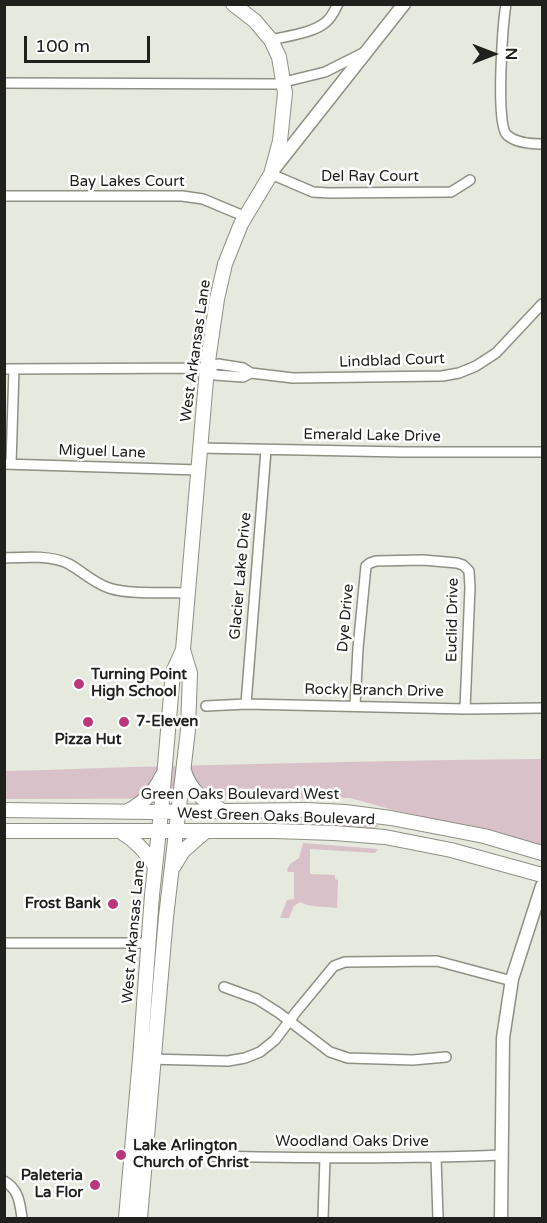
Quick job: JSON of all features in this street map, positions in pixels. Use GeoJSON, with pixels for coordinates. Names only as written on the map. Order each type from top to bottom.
{"type":"FeatureCollection","features":[{"type":"Feature","properties":{"kind":"main road"},"geometry":{"type":"LineString","coordinates":[[237,6],[271,39],[279,57],[285,93],[280,141],[271,174]]}},
{"type":"Feature","properties":{"kind":"main road","name":"West Arkansas Lane"},"geometry":{"type":"LineString","coordinates":[[126,1218],[172,672],[183,650],[207,368],[217,299],[225,264],[246,217],[271,174]]}},
{"type":"Feature","properties":{"kind":"main road","name":"West Arkansas Lane"},"geometry":{"type":"LineString","coordinates":[[141,1218],[165,928],[188,720],[190,673],[183,650]]}},
{"type":"Feature","properties":{"kind":"main road"},"geometry":{"type":"LineString","coordinates":[[126,812],[136,807],[157,787],[165,769]]}},
{"type":"Feature","properties":{"kind":"main road"},"geometry":{"type":"LineString","coordinates":[[183,769],[194,791],[223,811]]}},
{"type":"Feature","properties":{"kind":"main road","name":"Green Oaks Boulevard West"},"geometry":{"type":"LineString","coordinates":[[4,810],[345,812],[391,818],[484,836],[543,853]]}},
{"type":"Feature","properties":{"kind":"main road"},"geometry":{"type":"LineString","coordinates":[[385,837],[391,818]]}},
{"type":"Feature","properties":{"kind":"main road","name":"West Green Oaks Boulevard"},"geometry":{"type":"LineString","coordinates":[[4,831],[286,831],[385,837],[451,850],[543,875]]}},
{"type":"Feature","properties":{"kind":"main road"},"geometry":{"type":"LineString","coordinates":[[120,831],[134,840],[155,866]]}},
{"type":"Feature","properties":{"kind":"main road"},"geometry":{"type":"LineString","coordinates":[[172,868],[183,851],[206,831]]}},
{"type":"Feature","properties":{"kind":"main road"},"geometry":{"type":"LineString","coordinates":[[144,1001],[159,1002]]}},
{"type":"Feature","properties":{"kind":"street"},"geometry":{"type":"LineString","coordinates":[[271,39],[317,27],[327,21],[338,4]]}},
{"type":"Feature","properties":{"kind":"street","name":"West Arkansas Lane"},"geometry":{"type":"LineString","coordinates":[[271,174],[404,4]]}},
{"type":"Feature","properties":{"kind":"street"},"geometry":{"type":"LineString","coordinates":[[506,4],[501,69],[501,119],[504,132],[517,141],[543,144]]}},
{"type":"Feature","properties":{"kind":"street"},"geometry":{"type":"LineString","coordinates":[[4,83],[276,84],[325,72],[368,50]]}},
{"type":"Feature","properties":{"kind":"street","name":"Del Ray Court"},"geometry":{"type":"LineString","coordinates":[[271,174],[313,192],[329,193],[451,192],[470,180]]}},
{"type":"Feature","properties":{"kind":"street","name":"Bay Lakes Court"},"geometry":{"type":"LineString","coordinates":[[4,196],[182,196],[203,199],[246,217]]}},
{"type":"Feature","properties":{"kind":"street","name":"Lindblad Court"},"geometry":{"type":"LineString","coordinates":[[9,369],[207,368],[215,375],[243,377],[251,373],[293,378],[442,376],[459,373],[476,366],[496,353],[543,304]]}},
{"type":"Feature","properties":{"kind":"street"},"geometry":{"type":"LineString","coordinates":[[8,464],[9,369]]}},
{"type":"Feature","properties":{"kind":"street","name":"Emerald Lake Drive"},"geometry":{"type":"LineString","coordinates":[[201,448],[543,452]]}},
{"type":"Feature","properties":{"kind":"street","name":"Glacier Lake Drive"},"geometry":{"type":"LineString","coordinates":[[246,704],[266,450]]}},
{"type":"Feature","properties":{"kind":"street","name":"Miguel Lane"},"geometry":{"type":"LineString","coordinates":[[8,464],[199,470]]}},
{"type":"Feature","properties":{"kind":"street"},"geometry":{"type":"LineString","coordinates":[[4,558],[50,559],[66,563],[98,584],[111,589],[189,593]]}},
{"type":"Feature","properties":{"kind":"street","name":"Dye Drive"},"geometry":{"type":"LineString","coordinates":[[355,705],[366,566],[376,561],[423,560],[457,563],[467,568]]}},
{"type":"Feature","properties":{"kind":"street","name":"Euclid Drive"},"geometry":{"type":"LineString","coordinates":[[465,709],[470,587],[467,568]]}},
{"type":"Feature","properties":{"kind":"street","name":"Rocky Branch Drive"},"geometry":{"type":"LineString","coordinates":[[206,706],[246,704],[465,709],[543,708]]}},
{"type":"Feature","properties":{"kind":"street"},"geometry":{"type":"LineString","coordinates":[[501,1218],[503,1038],[512,981],[543,886]]}},
{"type":"Feature","properties":{"kind":"street"},"geometry":{"type":"LineString","coordinates":[[4,943],[149,943]]}},
{"type":"Feature","properties":{"kind":"street"},"geometry":{"type":"LineString","coordinates":[[140,1059],[228,1061],[260,1052],[275,1040],[334,966],[345,962],[437,961],[512,981]]}},
{"type":"Feature","properties":{"kind":"street"},"geometry":{"type":"LineString","coordinates":[[224,987],[257,999],[330,1052],[348,1058],[412,1060],[446,1057]]}},
{"type":"Feature","properties":{"kind":"street","name":"Woodland Oaks Drive"},"geometry":{"type":"LineString","coordinates":[[131,1159],[146,1155],[436,1158],[501,1155]]}},
{"type":"Feature","properties":{"kind":"street"},"geometry":{"type":"LineString","coordinates":[[323,1218],[325,1158]]}},
{"type":"Feature","properties":{"kind":"street"},"geometry":{"type":"LineString","coordinates":[[436,1158],[438,1218]]}},
{"type":"Feature","properties":{"kind":"street"},"geometry":{"type":"LineString","coordinates":[[4,1182],[10,1184],[17,1194],[22,1218]]}},
{"type":"Feature","properties":{"kind":"shaded area"},"geometry":{"type":"Polygon","coordinates":[[[542,759],[542,845],[350,798],[5,799],[4,771],[542,759]]]}},
{"type":"Feature","properties":{"kind":"shaded area"},"geometry":{"type":"Polygon","coordinates":[[[340,820],[373,823],[379,826],[346,828],[312,824],[312,822],[340,820]]]}},
{"type":"Feature","properties":{"kind":"shaded area"},"geometry":{"type":"Polygon","coordinates":[[[303,843],[378,849],[375,853],[310,849],[310,874],[335,875],[335,879],[338,880],[337,908],[313,906],[300,902],[294,906],[289,918],[280,918],[287,900],[294,899],[294,872],[287,870],[290,864],[299,858],[303,843]]]}},
{"type":"Feature","properties":{"kind":"place","name":"Turning Point High School"},"geometry":{"type":"Point","coordinates":[79,684]}},
{"type":"Feature","properties":{"kind":"place","name":"Pizza Hut"},"geometry":{"type":"Point","coordinates":[88,722]}},
{"type":"Feature","properties":{"kind":"place","name":"7-Eleven"},"geometry":{"type":"Point","coordinates":[124,722]}},
{"type":"Feature","properties":{"kind":"place","name":"Frost Bank"},"geometry":{"type":"Point","coordinates":[113,904]}},
{"type":"Feature","properties":{"kind":"place","name":"Lake Arlington Church of Christ"},"geometry":{"type":"Point","coordinates":[121,1155]}},
{"type":"Feature","properties":{"kind":"place","name":"Paleteria La Flor"},"geometry":{"type":"Point","coordinates":[95,1185]}}]}
